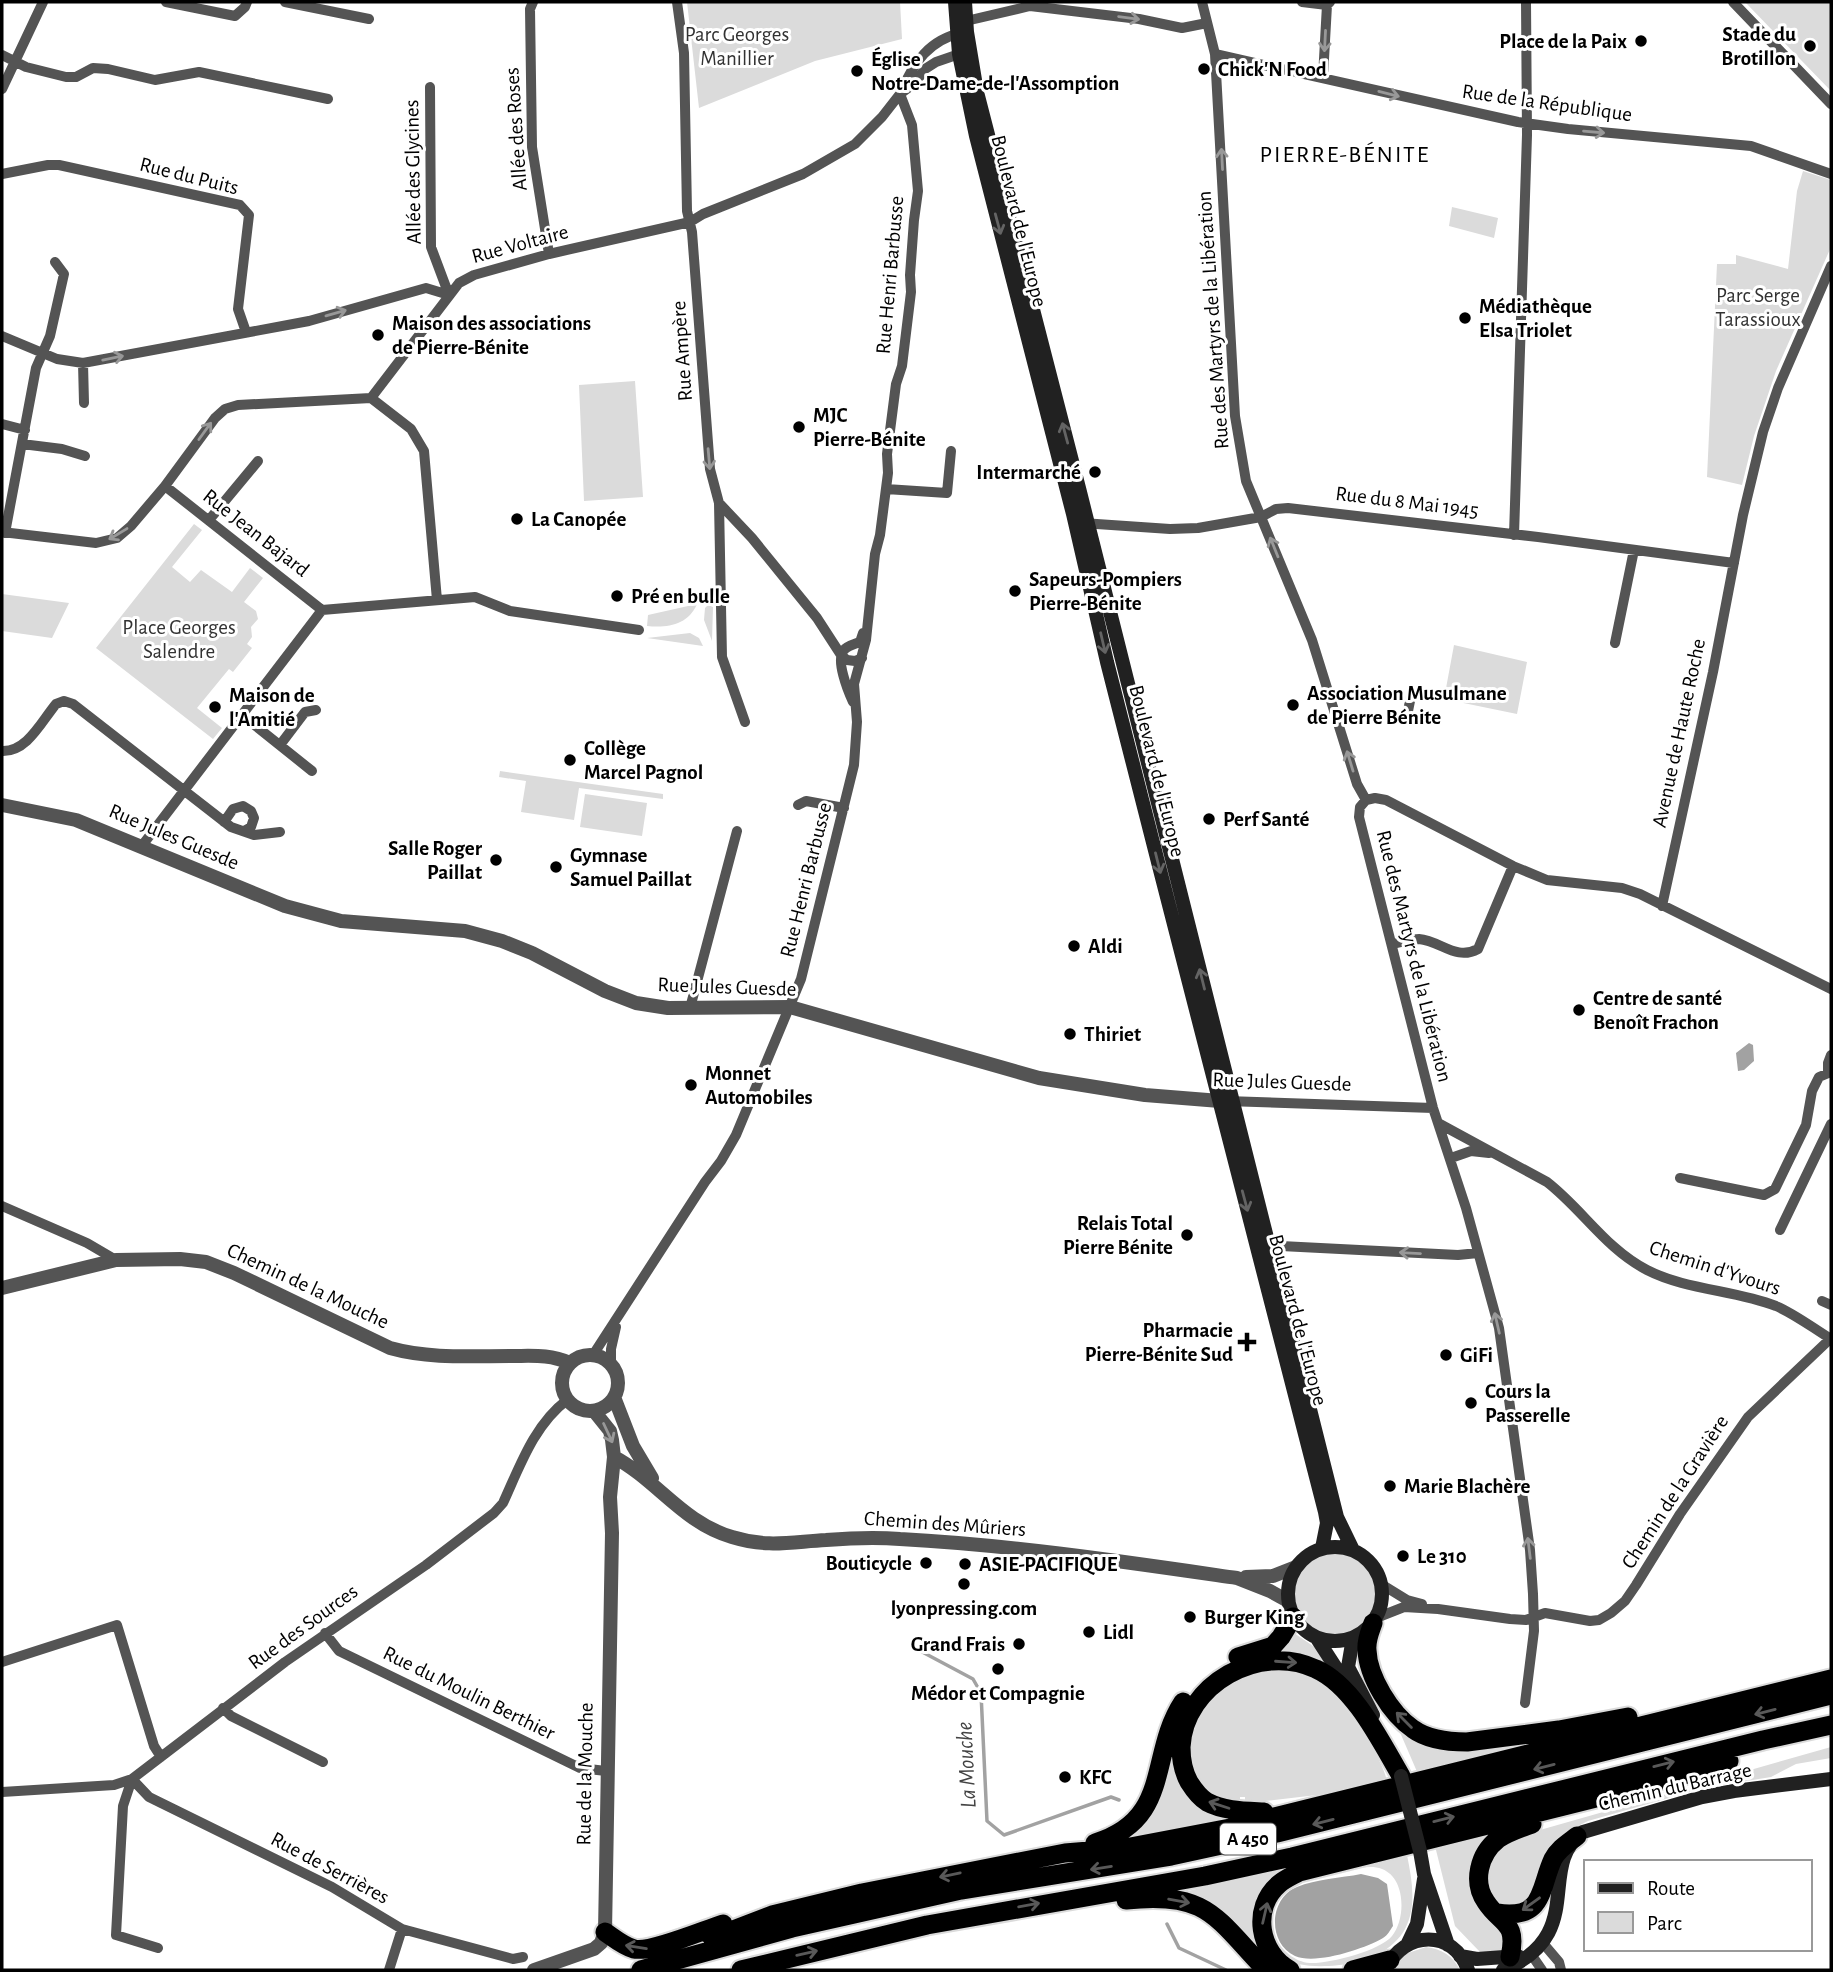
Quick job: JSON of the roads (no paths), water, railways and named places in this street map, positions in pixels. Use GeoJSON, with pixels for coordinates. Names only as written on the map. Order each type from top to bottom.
{"type":"FeatureCollection","features":[{"type":"Feature","properties":{"kind":"highway"},"geometry":{"type":"LineString","coordinates":[[1065,1853],[1116,1837],[1129,1827],[1140,1815],[1151,1795],[1169,1729],[1191,1690],[1214,1669],[1233,1658],[1273,1646],[1291,1609]]}},
{"type":"Feature","properties":{"kind":"highway"},"geometry":{"type":"LineString","coordinates":[[1374,1620],[1367,1641],[1368,1663],[1383,1693],[1402,1719],[1414,1730],[1442,1740],[1466,1742],[1559,1730],[1784,1691]]}},
{"type":"Feature","properties":{"kind":"highway"},"geometry":{"type":"LineString","coordinates":[[1286,1812],[1240,1811],[1206,1801],[1195,1792],[1181,1759],[1187,1717],[1215,1683],[1235,1670],[1256,1663],[1279,1661],[1318,1669],[1348,1696],[1374,1730],[1401,1776]]}},
{"type":"Feature","properties":{"kind":"highway"},"geometry":{"type":"LineString","coordinates":[[605,1932],[622,1944],[635,1949],[649,1949],[744,1918],[772,1915],[939,1877],[1065,1853],[1125,1848],[1230,1828],[1831,1679]]}},
{"type":"Feature","properties":{"kind":"highway","name":"A 450"},"geometry":{"type":"LineString","coordinates":[[641,1970],[792,1928],[961,1890],[1171,1856],[1277,1833],[1831,1695]]}},
{"type":"Feature","properties":{"kind":"highway","name":"A 450"},"geometry":{"type":"LineString","coordinates":[[741,1970],[927,1925],[1205,1876],[1292,1857],[1831,1725]]}},
{"type":"Feature","properties":{"kind":"highway"},"geometry":{"type":"LineString","coordinates":[[1290,1970],[1272,1956],[1265,1945],[1262,1917],[1278,1885],[1299,1872],[1664,1781],[1831,1734]]}},
{"type":"Feature","properties":{"kind":"highway"},"geometry":{"type":"LineString","coordinates":[[1506,1966],[1512,1937],[1508,1927],[1483,1899],[1478,1878],[1482,1858],[1497,1839],[1542,1820],[1664,1781]]}},
{"type":"Feature","properties":{"kind":"highway"},"geometry":{"type":"LineString","coordinates":[[1497,1913],[1524,1911],[1534,1905],[1542,1896],[1554,1858],[1563,1846],[1577,1836]]}},
{"type":"Feature","properties":{"kind":"highway"},"geometry":{"type":"LineString","coordinates":[[1063,1900],[1087,1905],[1142,1899],[1184,1900],[1198,1905],[1220,1921],[1266,1970]]}},
{"type":"Feature","properties":{"kind":"highway"},"geometry":{"type":"LineString","coordinates":[[662,1964],[676,1950],[772,1915]]}},
{"type":"Feature","properties":{"kind":"highway"},"geometry":{"type":"LineString","coordinates":[[1353,1970],[1387,1965]]}},
{"type":"Feature","properties":{"kind":"main road","name":"Boulevard de l'Europe"},"geometry":{"type":"LineString","coordinates":[[964,15],[964,52],[977,92],[1325,1512],[1326,1531],[1322,1548]]}},
{"type":"Feature","properties":{"kind":"main road","name":"Boulevard de l'Europe"},"geometry":{"type":"LineString","coordinates":[[1226,1101],[1269,1244],[1337,1517],[1353,1550]]}},
{"type":"Feature","properties":{"kind":"main road"},"geometry":{"type":"LineString","coordinates":[[1332,1546],[1353,1550],[1374,1567],[1381,1584],[1381,1605],[1374,1620],[1353,1638],[1332,1641],[1316,1637],[1303,1629],[1291,1609],[1289,1583],[1296,1567],[1312,1552],[1332,1546]]}},
{"type":"Feature","properties":{"kind":"main road"},"geometry":{"type":"LineString","coordinates":[[1316,1637],[1351,1692],[1381,1731]]}},
{"type":"Feature","properties":{"kind":"main road"},"geometry":{"type":"LineString","coordinates":[[1353,1638],[1349,1667],[1401,1776],[1424,1874],[1448,1945]]}},
{"type":"Feature","properties":{"kind":"main road","name":"Chemin du Barrage"},"geometry":{"type":"LineString","coordinates":[[1531,1954],[1556,1919],[1563,1855],[1577,1836],[1595,1827],[1702,1797],[1831,1779]]}},
{"type":"Feature","properties":{"kind":"main road"},"geometry":{"type":"LineString","coordinates":[[1408,1943],[1417,1924],[1424,1874]]}},
{"type":"Feature","properties":{"kind":"main road"},"geometry":{"type":"LineString","coordinates":[[1387,1965],[1397,1950],[1408,1943],[1428,1940],[1448,1945],[1460,1956],[1468,1970]]}},
{"type":"Feature","properties":{"kind":"main road"},"geometry":{"type":"LineString","coordinates":[[1460,1956],[1506,1966],[1531,1954]]}},
{"type":"Feature","properties":{"kind":"street"},"geometry":{"type":"LineString","coordinates":[[2,89],[42,2]]}},
{"type":"Feature","properties":{"kind":"street"},"geometry":{"type":"LineString","coordinates":[[166,2],[235,16],[247,2]]}},
{"type":"Feature","properties":{"kind":"street"},"geometry":{"type":"LineString","coordinates":[[285,2],[369,19]]}},
{"type":"Feature","properties":{"kind":"street","name":"Allée des Roses"},"geometry":{"type":"LineString","coordinates":[[533,2],[530,9],[532,148],[549,254]]}},
{"type":"Feature","properties":{"kind":"street","name":"Rue Ampère"},"geometry":{"type":"LineString","coordinates":[[677,2],[684,52],[687,211],[710,469],[719,503],[752,538],[817,618],[841,655]]}},
{"type":"Feature","properties":{"kind":"street","name":"Rue des Martyrs de la Libération"},"geometry":{"type":"LineString","coordinates":[[1202,2],[1215,54],[1235,416],[1246,481],[1312,640],[1357,784],[1366,800],[1360,807],[1359,817],[1433,1108],[1451,1158],[1501,1341],[1530,1550],[1534,1616],[1525,1703]]}},
{"type":"Feature","properties":{"kind":"street"},"geometry":{"type":"LineString","coordinates":[[1302,2],[1329,3],[1323,77]]}},
{"type":"Feature","properties":{"kind":"street"},"geometry":{"type":"LineString","coordinates":[[1514,535],[1526,124],[1526,2]]}},
{"type":"Feature","properties":{"kind":"street"},"geometry":{"type":"LineString","coordinates":[[1733,2],[1831,104]]}},
{"type":"Feature","properties":{"kind":"street","name":"Rue Voltaire"},"geometry":{"type":"LineString","coordinates":[[371,398],[459,282],[474,275],[549,254],[690,222],[703,214],[803,174],[855,144],[900,94],[908,75],[922,54],[964,15],[1030,5],[1139,19],[1181,28],[1206,23]]}},
{"type":"Feature","properties":{"kind":"street","name":"Rue Voltaire"},"geometry":{"type":"LineString","coordinates":[[900,94],[915,83],[925,69],[964,52]]}},
{"type":"Feature","properties":{"kind":"street"},"geometry":{"type":"LineString","coordinates":[[922,54],[925,69]]}},
{"type":"Feature","properties":{"kind":"street","name":"Rue de la République"},"geometry":{"type":"LineString","coordinates":[[1215,54],[1526,124],[1751,146],[1831,174]]}},
{"type":"Feature","properties":{"kind":"street"},"geometry":{"type":"LineString","coordinates":[[2,55],[26,67],[66,77],[76,78],[93,68],[155,80],[199,72],[328,99]]}},
{"type":"Feature","properties":{"kind":"street","name":"Allée des Glycines"},"geometry":{"type":"LineString","coordinates":[[430,88],[431,247],[449,295]]}},
{"type":"Feature","properties":{"kind":"street","name":"Rue Henri Barbusse"},"geometry":{"type":"LineString","coordinates":[[593,1355],[705,1182],[722,1161],[745,1116],[801,979],[844,808],[857,743],[854,684],[866,640],[886,489],[895,384],[902,366],[911,292],[910,275],[918,191],[912,125],[900,94]]}},
{"type":"Feature","properties":{"kind":"street","name":"Rue du Puits"},"geometry":{"type":"LineString","coordinates":[[2,174],[59,165],[240,205],[248,215],[238,309],[246,332]]}},
{"type":"Feature","properties":{"kind":"street"},"geometry":{"type":"LineString","coordinates":[[55,262],[64,274],[50,336],[36,368],[4,533],[96,543],[117,538],[131,526],[165,486],[215,418],[225,409],[237,405],[371,398],[411,429],[424,451],[438,600]]}},
{"type":"Feature","properties":{"kind":"street","name":"Avenue de Haute Roche"},"geometry":{"type":"LineString","coordinates":[[1662,906],[1749,491],[1774,399],[1831,266]]}},
{"type":"Feature","properties":{"kind":"street"},"geometry":{"type":"LineString","coordinates":[[2,336],[57,359],[83,363],[309,321],[426,288],[449,295]]}},
{"type":"Feature","properties":{"kind":"street"},"geometry":{"type":"LineString","coordinates":[[83,363],[84,403]]}},
{"type":"Feature","properties":{"kind":"street"},"geometry":{"type":"LineString","coordinates":[[2,424],[25,430]]}},
{"type":"Feature","properties":{"kind":"street"},"geometry":{"type":"LineString","coordinates":[[22,444],[62,449],[85,456]]}},
{"type":"Feature","properties":{"kind":"street"},"geometry":{"type":"LineString","coordinates":[[886,489],[947,493],[951,452]]}},
{"type":"Feature","properties":{"kind":"street"},"geometry":{"type":"LineString","coordinates":[[209,520],[258,461]]}},
{"type":"Feature","properties":{"kind":"street","name":"Rue Jean Bajard"},"geometry":{"type":"LineString","coordinates":[[165,486],[322,610]]}},
{"type":"Feature","properties":{"kind":"street"},"geometry":{"type":"LineString","coordinates":[[719,503],[722,657],[745,722]]}},
{"type":"Feature","properties":{"kind":"street","name":"Rue du 8 Mai 1945"},"geometry":{"type":"LineString","coordinates":[[1082,523],[1170,529],[1198,528],[1288,508],[1734,564]]}},
{"type":"Feature","properties":{"kind":"street"},"geometry":{"type":"LineString","coordinates":[[1615,643],[1634,550]]}},
{"type":"Feature","properties":{"kind":"street"},"geometry":{"type":"LineString","coordinates":[[141,847],[322,610],[475,597],[510,611],[639,630]]}},
{"type":"Feature","properties":{"kind":"street"},"geometry":{"type":"LineString","coordinates":[[862,657],[855,661],[847,660],[841,655],[845,649],[860,642],[866,627]]}},
{"type":"Feature","properties":{"kind":"street","name":"Rue Henri Barbusse"},"geometry":{"type":"LineString","coordinates":[[841,655],[848,691],[856,710]]}},
{"type":"Feature","properties":{"kind":"street"},"geometry":{"type":"LineString","coordinates":[[1406,721],[1411,696]]}},
{"type":"Feature","properties":{"kind":"street"},"geometry":{"type":"LineString","coordinates":[[2,751],[11,751],[23,745],[55,704],[64,701],[73,704],[231,827],[254,835],[280,832]]}},
{"type":"Feature","properties":{"kind":"street"},"geometry":{"type":"LineString","coordinates":[[280,745],[305,712],[316,710]]}},
{"type":"Feature","properties":{"kind":"street"},"geometry":{"type":"LineString","coordinates":[[242,715],[312,771]]}},
{"type":"Feature","properties":{"kind":"street"},"geometry":{"type":"LineString","coordinates":[[798,805],[806,800],[844,808]]}},
{"type":"Feature","properties":{"kind":"street"},"geometry":{"type":"LineString","coordinates":[[1366,800],[1386,800],[1513,866],[1547,880],[1622,888],[1831,989]]}},
{"type":"Feature","properties":{"kind":"street","name":"Rue Jules Guesde"},"geometry":{"type":"LineString","coordinates":[[2,805],[76,820],[285,906],[314,915],[373,925],[465,931],[513,944],[605,991],[636,1003],[668,1008],[790,1007],[1039,1078],[1156,1097],[1433,1108]]}},
{"type":"Feature","properties":{"kind":"street"},"geometry":{"type":"LineString","coordinates":[[224,822],[233,809],[243,806],[251,811],[254,818],[251,827],[244,831]]}},
{"type":"Feature","properties":{"kind":"street"},"geometry":{"type":"LineString","coordinates":[[690,1008],[737,831]]}},
{"type":"Feature","properties":{"kind":"street"},"geometry":{"type":"LineString","coordinates":[[1392,944],[1420,939],[1460,954],[1478,949],[1513,866]]}},
{"type":"Feature","properties":{"kind":"street"},"geometry":{"type":"LineString","coordinates":[[1679,1178],[1764,1195],[1775,1189],[1806,1125],[1812,1091],[1819,1077],[1830,1072],[1828,1063],[1831,1055]]}},
{"type":"Feature","properties":{"kind":"street","name":"Chemin d'Yvours"},"geometry":{"type":"LineString","coordinates":[[1438,1123],[1547,1182],[1562,1193],[1609,1242],[1649,1271],[1777,1307],[1831,1338]]}},
{"type":"Feature","properties":{"kind":"street"},"geometry":{"type":"LineString","coordinates":[[1780,1230],[1831,1124]]}},
{"type":"Feature","properties":{"kind":"street"},"geometry":{"type":"LineString","coordinates":[[1451,1158],[1471,1151],[1492,1153]]}},
{"type":"Feature","properties":{"kind":"street"},"geometry":{"type":"LineString","coordinates":[[2,1206],[88,1243],[116,1260]]}},
{"type":"Feature","properties":{"kind":"street"},"geometry":{"type":"LineString","coordinates":[[1269,1244],[1458,1255],[1478,1253]]}},
{"type":"Feature","properties":{"kind":"street","name":"Chemin de la Mouche"},"geometry":{"type":"LineString","coordinates":[[2,1288],[116,1260],[180,1259],[206,1262],[390,1348],[408,1353],[515,1356],[539,1354],[556,1357],[566,1369]]}},
{"type":"Feature","properties":{"kind":"street","name":"Rue Henri Barbusse"},"geometry":{"type":"LineString","coordinates":[[611,1365],[615,1329],[624,1308]]}},
{"type":"Feature","properties":{"kind":"street","name":"Chemin de la Gravière"},"geometry":{"type":"LineString","coordinates":[[1534,1616],[1545,1613],[1590,1621],[1600,1620],[1625,1601],[1748,1416],[1831,1338]]}},
{"type":"Feature","properties":{"kind":"street"},"geometry":{"type":"LineString","coordinates":[[593,1355],[611,1365],[618,1384],[614,1397],[602,1408],[594,1411],[579,1409],[567,1400],[561,1384],[566,1369],[577,1358],[593,1355]]}},
{"type":"Feature","properties":{"kind":"street","name":"Chemin des Mûriers"},"geometry":{"type":"LineString","coordinates":[[614,1397],[627,1433],[662,1494]]}},
{"type":"Feature","properties":{"kind":"street","name":"Rue des Sources"},"geometry":{"type":"LineString","coordinates":[[2,1792],[114,1785],[132,1779],[325,1633],[426,1565],[494,1513],[503,1503],[539,1428],[554,1409],[567,1400]]}},
{"type":"Feature","properties":{"kind":"street","name":"Rue de la Mouche"},"geometry":{"type":"LineString","coordinates":[[594,1411],[610,1432],[619,1459]]}},
{"type":"Feature","properties":{"kind":"street","name":"Rue de la Mouche"},"geometry":{"type":"LineString","coordinates":[[605,1932],[612,1533],[610,1497],[627,1433]]}},
{"type":"Feature","properties":{"kind":"street","name":"Chemin des Mûriers"},"geometry":{"type":"LineString","coordinates":[[619,1459],[708,1528],[730,1537],[764,1544],[796,1544],[848,1538],[942,1541],[1237,1578],[1273,1576],[1296,1567]]}},
{"type":"Feature","properties":{"kind":"street","name":"Chemin des Mûriers"},"geometry":{"type":"LineString","coordinates":[[1237,1578],[1270,1591],[1291,1609]]}},
{"type":"Feature","properties":{"kind":"street"},"geometry":{"type":"LineString","coordinates":[[1381,1584],[1407,1600],[1438,1609]]}},
{"type":"Feature","properties":{"kind":"street"},"geometry":{"type":"LineString","coordinates":[[1374,1620],[1396,1608],[1438,1609],[1526,1620],[1534,1616]]}},
{"type":"Feature","properties":{"kind":"street"},"geometry":{"type":"LineString","coordinates":[[2,1662],[117,1625],[154,1746],[161,1757]]}},
{"type":"Feature","properties":{"kind":"street","name":"Rue du Moulin Berthier"},"geometry":{"type":"LineString","coordinates":[[325,1633],[339,1651],[580,1768],[606,1771]]}},
{"type":"Feature","properties":{"kind":"street"},"geometry":{"type":"LineString","coordinates":[[223,1708],[231,1716],[323,1762]]}},
{"type":"Feature","properties":{"kind":"street"},"geometry":{"type":"LineString","coordinates":[[132,1779],[123,1806],[116,1935],[158,1948]]}},
{"type":"Feature","properties":{"kind":"street","name":"Rue de Serrières"},"geometry":{"type":"LineString","coordinates":[[132,1779],[149,1797],[332,1887],[402,1929],[513,1959],[523,1957]]}},
{"type":"Feature","properties":{"kind":"street"},"geometry":{"type":"LineString","coordinates":[[389,1970],[402,1929]]}},
{"type":"Feature","properties":{"kind":"street"},"geometry":{"type":"LineString","coordinates":[[534,1970],[594,1949],[605,1932]]}},
{"type":"Feature","properties":{"kind":"street"},"geometry":{"type":"LineString","coordinates":[[1542,1942],[1559,1962],[1560,1970]]}},
{"type":"Feature","properties":{"kind":"street"},"geometry":{"type":"LineString","coordinates":[[1531,1954],[1542,1970]]}},
{"type":"Feature","properties":{"kind":"waterway","name":"La Mouche"},"geometry":{"type":"LineString","coordinates":[[911,1646],[973,1679],[981,1693],[987,1821],[1004,1835],[1111,1797],[1119,1800]]}},
{"type":"Feature","properties":{"kind":"waterway","name":"La Mouche"},"geometry":{"type":"LineString","coordinates":[[1167,1924],[1179,1948],[1226,1970]]}},
{"type":"Feature","properties":{"kind":"place","name":"Place de la Paix"},"geometry":{"type":"Point","coordinates":[1641,41]}},
{"type":"Feature","properties":{"kind":"place","name":"Stade du Brotillon"},"geometry":{"type":"Point","coordinates":[1810,46]}},
{"type":"Feature","properties":{"kind":"place","name":"Chick'N Food"},"geometry":{"type":"Point","coordinates":[1204,69]}},
{"type":"Feature","properties":{"kind":"place","name":"Église Notre-Dame-de-l'Assomption"},"geometry":{"type":"Point","coordinates":[857,71]}},
{"type":"Feature","properties":{"kind":"place","name":"Médiathèque Elsa Triolet"},"geometry":{"type":"Point","coordinates":[1465,318]}},
{"type":"Feature","properties":{"kind":"place","name":"Maison des associations de Pierre-Bénite"},"geometry":{"type":"Point","coordinates":[378,335]}},
{"type":"Feature","properties":{"kind":"place","name":"MJC Pierre-Bénite"},"geometry":{"type":"Point","coordinates":[799,427]}},
{"type":"Feature","properties":{"kind":"place","name":"Intermarché"},"geometry":{"type":"Point","coordinates":[1095,472]}},
{"type":"Feature","properties":{"kind":"place","name":"La Canopée"},"geometry":{"type":"Point","coordinates":[517,519]}},
{"type":"Feature","properties":{"kind":"place","name":"Sapeurs-Pompiers Pierre-Bénite"},"geometry":{"type":"Point","coordinates":[1015,591]}},
{"type":"Feature","properties":{"kind":"place","name":"Pré en bulle"},"geometry":{"type":"Point","coordinates":[617,596]}},
{"type":"Feature","properties":{"kind":"place","name":"Association Musulmane de Pierre Bénite"},"geometry":{"type":"Point","coordinates":[1293,705]}},
{"type":"Feature","properties":{"kind":"place","name":"Maison de l'Amitié"},"geometry":{"type":"Point","coordinates":[215,707]}},
{"type":"Feature","properties":{"kind":"place","name":"Collège Marcel Pagnol"},"geometry":{"type":"Point","coordinates":[570,760]}},
{"type":"Feature","properties":{"kind":"place","name":"Perf Santé"},"geometry":{"type":"Point","coordinates":[1209,819]}},
{"type":"Feature","properties":{"kind":"place","name":"Salle Roger Paillat"},"geometry":{"type":"Point","coordinates":[496,860]}},
{"type":"Feature","properties":{"kind":"place","name":"Gymnase Samuel Paillat"},"geometry":{"type":"Point","coordinates":[556,867]}},
{"type":"Feature","properties":{"kind":"place","name":"Aldi"},"geometry":{"type":"Point","coordinates":[1074,946]}},
{"type":"Feature","properties":{"kind":"place","name":"Centre de santé Benoît Frachon"},"geometry":{"type":"Point","coordinates":[1579,1010]}},
{"type":"Feature","properties":{"kind":"place","name":"Thiriet"},"geometry":{"type":"Point","coordinates":[1070,1034]}},
{"type":"Feature","properties":{"kind":"place","name":"Monnet Automobiles"},"geometry":{"type":"Point","coordinates":[691,1085]}},
{"type":"Feature","properties":{"kind":"place","name":"Relais Total Pierre Bénite"},"geometry":{"type":"Point","coordinates":[1187,1235]}},
{"type":"Feature","properties":{"kind":"place","name":"Pharmacie Pierre-Bénite Sud"},"geometry":{"type":"Point","coordinates":[1247,1342]}},
{"type":"Feature","properties":{"kind":"place","name":"GiFi"},"geometry":{"type":"Point","coordinates":[1446,1355]}},
{"type":"Feature","properties":{"kind":"place","name":"Cours la Passerelle"},"geometry":{"type":"Point","coordinates":[1471,1403]}},
{"type":"Feature","properties":{"kind":"place","name":"Marie Blachère"},"geometry":{"type":"Point","coordinates":[1390,1486]}},
{"type":"Feature","properties":{"kind":"place","name":"Le 310"},"geometry":{"type":"Point","coordinates":[1403,1556]}},
{"type":"Feature","properties":{"kind":"place","name":"Bouticycle"},"geometry":{"type":"Point","coordinates":[926,1563]}},
{"type":"Feature","properties":{"kind":"place","name":"ASIE-PACIFIQUE"},"geometry":{"type":"Point","coordinates":[965,1564]}},
{"type":"Feature","properties":{"kind":"place","name":"lyonpressing.com"},"geometry":{"type":"Point","coordinates":[964,1584]}},
{"type":"Feature","properties":{"kind":"place","name":"Burger King"},"geometry":{"type":"Point","coordinates":[1190,1617]}},
{"type":"Feature","properties":{"kind":"place","name":"Lidl"},"geometry":{"type":"Point","coordinates":[1089,1632]}},
{"type":"Feature","properties":{"kind":"place","name":"Grand Frais"},"geometry":{"type":"Point","coordinates":[1019,1644]}},
{"type":"Feature","properties":{"kind":"place","name":"Médor et Compagnie"},"geometry":{"type":"Point","coordinates":[998,1669]}},
{"type":"Feature","properties":{"kind":"place","name":"KFC"},"geometry":{"type":"Point","coordinates":[1065,1777]}},
{"type":"Feature","properties":{"kind":"district","name":"PIERRE-BÉNITE"},"geometry":{"type":"Point","coordinates":[1345,155]}},
{"type":"Feature","properties":{"kind":"park label","name":"Parc Georges Manillier"},"geometry":{"type":"Point","coordinates":[737,46]}},
{"type":"Feature","properties":{"kind":"park label","name":"Parc Serge Tarassioux"},"geometry":{"type":"Point","coordinates":[1758,307]}},
{"type":"Feature","properties":{"kind":"park label","name":"Place Georges Salendre"},"geometry":{"type":"Point","coordinates":[179,639]}}]}
